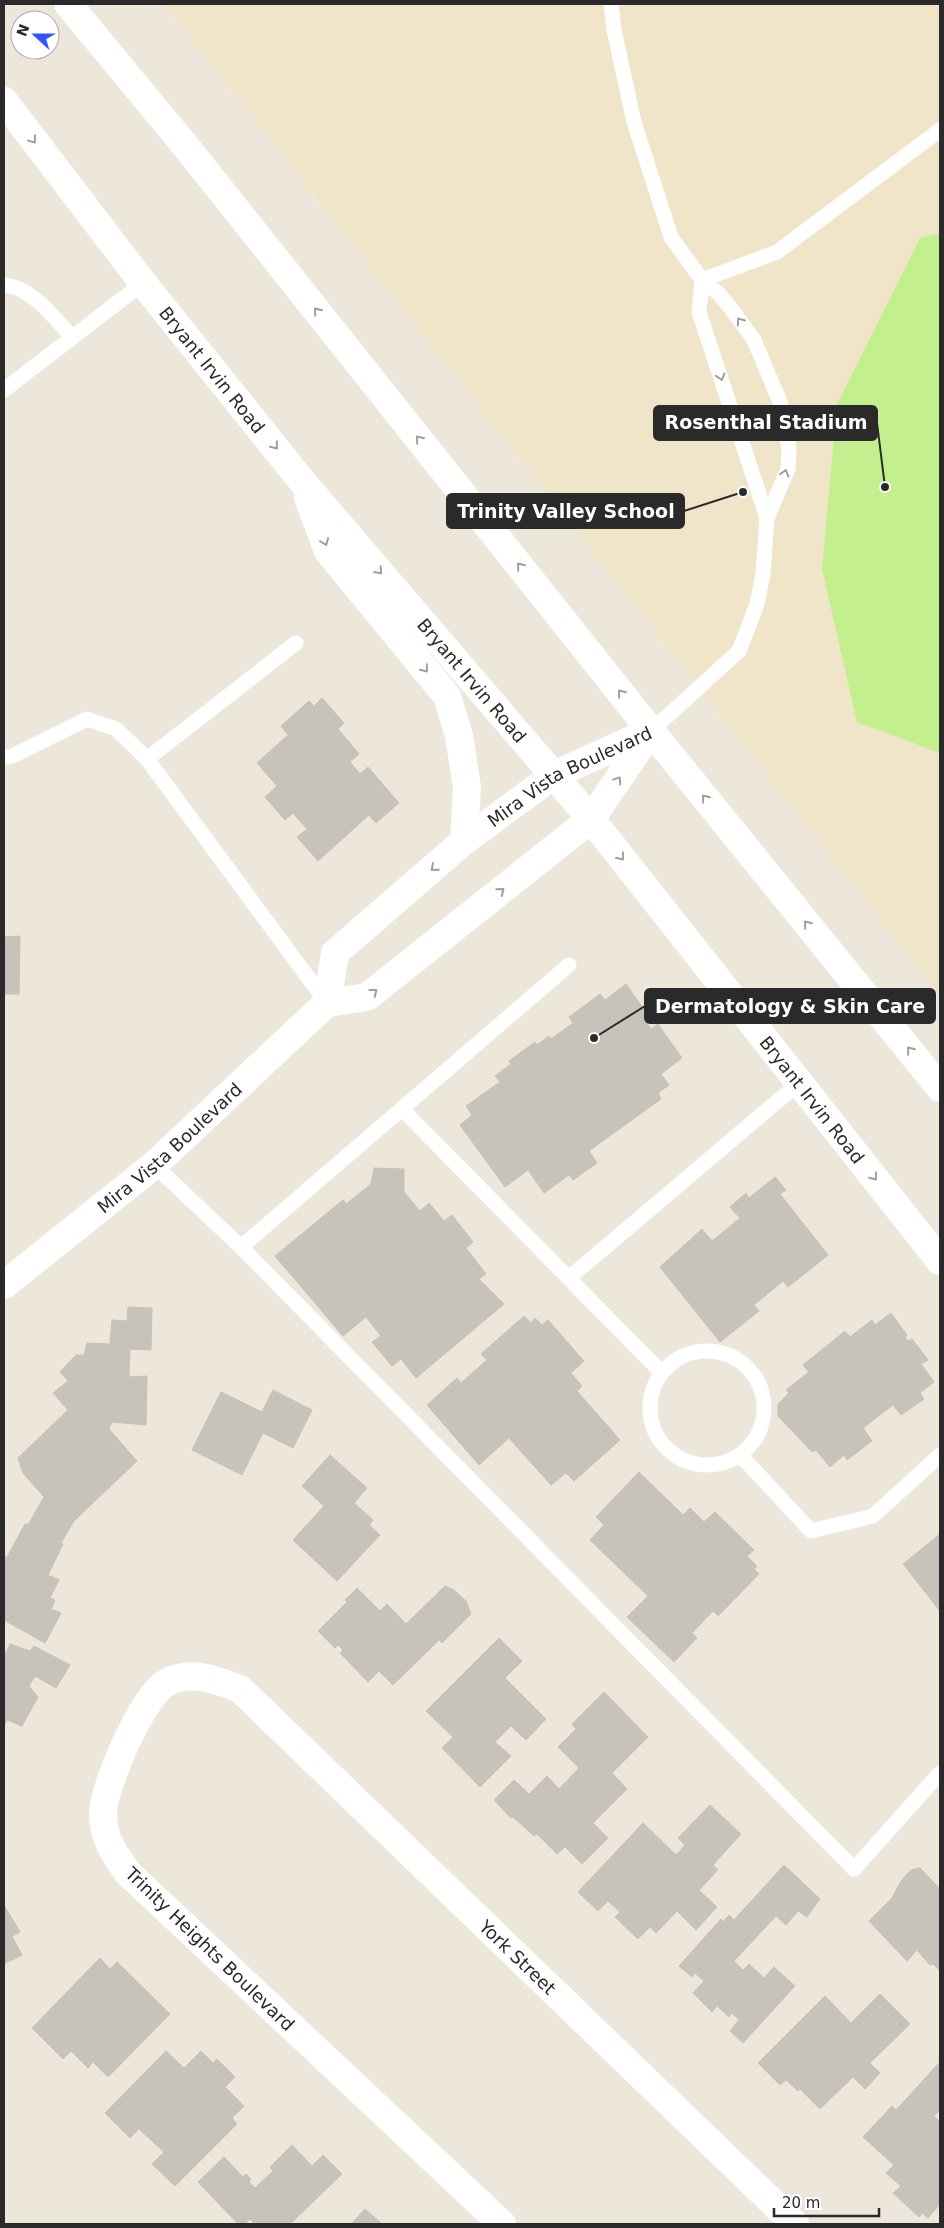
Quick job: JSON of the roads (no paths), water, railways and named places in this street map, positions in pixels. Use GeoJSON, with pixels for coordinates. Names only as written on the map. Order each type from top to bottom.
{"type":"FeatureCollection","features":[{"type":"Feature","properties":{"kind":"main road"},"geometry":{"type":"LineString","coordinates":[[68,4],[194,157],[651,731],[940,1088]]}},
{"type":"Feature","properties":{"kind":"main road","name":"Bryant Irvin Road"},"geometry":{"type":"LineString","coordinates":[[4,101],[143,283],[301,480],[591,819],[940,1261]]}},
{"type":"Feature","properties":{"kind":"main road"},"geometry":{"type":"LineString","coordinates":[[301,480],[328,551],[447,696],[459,736],[467,787],[464,841]]}},
{"type":"Feature","properties":{"kind":"main road","name":"Mira Vista Boulevard"},"geometry":{"type":"LineString","coordinates":[[327,1003],[335,953],[464,841],[554,775],[651,731]]}},
{"type":"Feature","properties":{"kind":"main road","name":"Mira Vista Boulevard"},"geometry":{"type":"LineString","coordinates":[[4,1285],[154,1165],[327,1003],[367,997],[591,819],[651,731]]}},
{"type":"Feature","properties":{"kind":"main road","name":"Trinity Heights Boulevard"},"geometry":{"type":"LineString","coordinates":[[240,1689],[215,1679],[189,1676],[166,1683],[144,1705],[113,1774],[103,1814],[108,1845],[128,1873],[502,2224]]}},
{"type":"Feature","properties":{"kind":"main road","name":"York Street"},"geometry":{"type":"LineString","coordinates":[[240,1689],[794,2224]]}},
{"type":"Feature","properties":{"kind":"lane"},"geometry":{"type":"LineString","coordinates":[[611,4],[614,30],[634,122],[671,237],[702,280],[718,293],[754,340],[780,402],[789,448],[788,469],[767,518],[763,574],[756,604],[739,650],[651,731]]}},
{"type":"Feature","properties":{"kind":"lane"},"geometry":{"type":"LineString","coordinates":[[702,280],[776,252],[940,130]]}},
{"type":"Feature","properties":{"kind":"lane"},"geometry":{"type":"LineString","coordinates":[[702,280],[698,312],[767,518]]}},
{"type":"Feature","properties":{"kind":"lane"},"geometry":{"type":"LineString","coordinates":[[4,390],[143,283]]}},
{"type":"Feature","properties":{"kind":"lane"},"geometry":{"type":"LineString","coordinates":[[4,285],[14,286],[39,302],[72,337]]}},
{"type":"Feature","properties":{"kind":"lane"},"geometry":{"type":"LineString","coordinates":[[147,760],[296,643]]}},
{"type":"Feature","properties":{"kind":"lane"},"geometry":{"type":"LineString","coordinates":[[4,756],[12,756],[88,719],[116,729],[147,760],[327,1003]]}},
{"type":"Feature","properties":{"kind":"lane"},"geometry":{"type":"LineString","coordinates":[[241,1247],[569,965]]}},
{"type":"Feature","properties":{"kind":"lane"},"geometry":{"type":"LineString","coordinates":[[569,1278],[800,1082]]}},
{"type":"Feature","properties":{"kind":"lane"},"geometry":{"type":"LineString","coordinates":[[402,1109],[661,1372]]}},
{"type":"Feature","properties":{"kind":"lane"},"geometry":{"type":"LineString","coordinates":[[154,1165],[241,1247],[854,1869],[940,1773]]}},
{"type":"Feature","properties":{"kind":"lane"},"geometry":{"type":"LineString","coordinates":[[696,1350],[731,1354],[753,1372],[764,1398],[756,1438],[740,1456],[719,1465],[683,1461],[662,1445],[650,1418],[649,1399],[661,1372],[696,1350]]}},
{"type":"Feature","properties":{"kind":"lane"},"geometry":{"type":"LineString","coordinates":[[740,1456],[811,1531],[873,1516],[940,1454]]}},
{"type":"Feature","properties":{"kind":"place","name":"Rosenthal Stadium"},"geometry":{"type":"Point","coordinates":[885,487]}},
{"type":"Feature","properties":{"kind":"place","name":"Trinity Valley School"},"geometry":{"type":"Point","coordinates":[743,492]}},
{"type":"Feature","properties":{"kind":"place","name":"Dermatology & Skin Care"},"geometry":{"type":"Point","coordinates":[594,1038]}}]}
